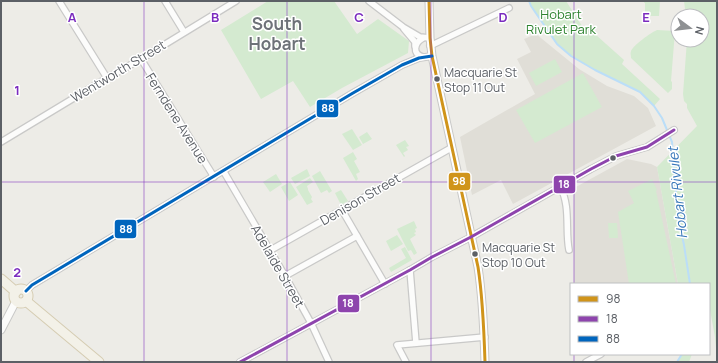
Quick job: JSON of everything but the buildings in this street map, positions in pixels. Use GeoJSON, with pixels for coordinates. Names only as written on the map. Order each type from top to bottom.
{"type":"FeatureCollection","features":[{"type":"Feature","properties":{"kind":"main road"},"geometry":{"type":"LineString","coordinates":[[1,279],[99,362]]}},
{"type":"Feature","properties":{"kind":"street"},"geometry":{"type":"LineString","coordinates":[[58,1],[107,78]]}},
{"type":"Feature","properties":{"kind":"street"},"geometry":{"type":"LineString","coordinates":[[165,1],[184,32]]}},
{"type":"Feature","properties":{"kind":"street","name":"Wentworth Street"},"geometry":{"type":"LineString","coordinates":[[1,142],[236,1]]}},
{"type":"Feature","properties":{"kind":"street"},"geometry":{"type":"LineString","coordinates":[[369,1],[403,27],[419,37],[426,38]]}},
{"type":"Feature","properties":{"kind":"street"},"geometry":{"type":"LineString","coordinates":[[430,1],[426,38],[430,46],[478,267],[482,289],[486,362]]}},
{"type":"Feature","properties":{"kind":"street"},"geometry":{"type":"LineString","coordinates":[[430,46],[509,8]]}},
{"type":"Feature","properties":{"kind":"street"},"geometry":{"type":"LineString","coordinates":[[403,27],[414,41],[417,54],[423,57]]}},
{"type":"Feature","properties":{"kind":"street"},"geometry":{"type":"LineString","coordinates":[[402,65],[411,57],[419,40],[426,38]]}},
{"type":"Feature","properties":{"kind":"street"},"geometry":{"type":"LineString","coordinates":[[1,330],[21,296],[32,285],[224,172],[318,113],[402,65],[416,59],[432,56]]}},
{"type":"Feature","properties":{"kind":"street","name":"Ferndene Avenue"},"geometry":{"type":"LineString","coordinates":[[141,59],[214,177]]}},
{"type":"Feature","properties":{"kind":"street"},"geometry":{"type":"LineString","coordinates":[[240,362],[471,237],[616,156],[647,146],[674,130]]}},
{"type":"Feature","properties":{"kind":"street","name":"Denison Street"},"geometry":{"type":"LineString","coordinates":[[269,251],[451,148]]}},
{"type":"Feature","properties":{"kind":"street","name":"Adelaide Street"},"geometry":{"type":"LineString","coordinates":[[224,172],[311,323],[329,362]]}},
{"type":"Feature","properties":{"kind":"street"},"geometry":{"type":"LineString","coordinates":[[560,186],[567,206],[569,250]]}},
{"type":"Feature","properties":{"kind":"street"},"geometry":{"type":"LineString","coordinates":[[342,210],[385,284]]}},
{"type":"Feature","properties":{"kind":"street"},"geometry":{"type":"LineString","coordinates":[[285,276],[357,236]]}},
{"type":"Feature","properties":{"kind":"street"},"geometry":{"type":"LineString","coordinates":[[410,270],[416,343]]}},
{"type":"Feature","properties":{"kind":"street"},"geometry":{"type":"LineString","coordinates":[[406,362],[398,345],[485,337]]}},
{"type":"Feature","properties":{"kind":"street"},"geometry":{"type":"LineString","coordinates":[[586,362],[599,355]]}},
{"type":"Feature","properties":{"kind":"shaded area"},"geometry":{"type":"Polygon","coordinates":[[[536,34],[579,69],[607,86],[634,96],[648,108],[656,126],[513,204],[501,180],[472,195],[460,137],[535,94],[517,59],[531,52],[524,39],[536,34]]]}},
{"type":"Feature","properties":{"kind":"shaded area"},"geometry":{"type":"Polygon","coordinates":[[[627,159],[651,164],[657,167],[678,283],[574,283],[574,188],[627,159]]]}},
{"type":"Feature","properties":{"kind":"green space"},"geometry":{"type":"Polygon","coordinates":[[[268,1],[334,1],[357,34],[378,19],[409,41],[408,53],[310,107],[293,81],[261,99],[221,30],[268,1]]]}},
{"type":"Feature","properties":{"kind":"green space","name":"Hobart Rivulet Park"},"geometry":{"type":"Polygon","coordinates":[[[529,1],[566,1],[584,29],[587,27],[624,60],[622,64],[660,99],[654,106],[640,92],[595,70],[571,56],[557,44],[529,1]]]}},
{"type":"Feature","properties":{"kind":"green space"},"geometry":{"type":"Polygon","coordinates":[[[645,1],[660,1],[659,16],[650,16],[650,14],[645,14],[645,1]]]}},
{"type":"Feature","properties":{"kind":"green space"},"geometry":{"type":"Polygon","coordinates":[[[684,1],[717,1],[717,359],[710,310],[710,283],[678,283],[657,167],[697,126],[687,108],[683,94],[686,48],[710,48],[710,8],[685,8],[684,1]]]}},
{"type":"Feature","properties":{"kind":"green space"},"geometry":{"type":"Polygon","coordinates":[[[657,30],[670,31],[670,48],[674,48],[671,81],[672,89],[668,93],[631,58],[631,51],[646,36],[657,30]]]}},
{"type":"Feature","properties":{"kind":"green space"},"geometry":{"type":"Polygon","coordinates":[[[555,59],[562,72],[536,86],[529,73],[555,59]]]}},
{"type":"Feature","properties":{"kind":"green space"},"geometry":{"type":"Polygon","coordinates":[[[583,73],[602,107],[535,143],[516,110],[583,73]]]}},
{"type":"Feature","properties":{"kind":"green space"},"geometry":{"type":"Polygon","coordinates":[[[352,129],[362,145],[353,150],[342,134],[352,129]]]}},
{"type":"Feature","properties":{"kind":"green space"},"geometry":{"type":"Polygon","coordinates":[[[367,132],[372,139],[363,144],[359,137],[367,132]]]}},
{"type":"Feature","properties":{"kind":"green space"},"geometry":{"type":"Polygon","coordinates":[[[405,140],[409,146],[406,147],[408,150],[403,153],[405,156],[404,157],[396,145],[405,140]]]}},
{"type":"Feature","properties":{"kind":"green space"},"geometry":{"type":"Polygon","coordinates":[[[353,152],[357,159],[354,161],[360,172],[356,174],[358,179],[356,181],[343,158],[353,152]]]}},
{"type":"Feature","properties":{"kind":"green space"},"geometry":{"type":"Polygon","coordinates":[[[307,169],[310,176],[295,184],[291,178],[307,169]]]}},
{"type":"Feature","properties":{"kind":"green space"},"geometry":{"type":"Polygon","coordinates":[[[320,171],[332,191],[329,193],[327,190],[321,193],[312,176],[320,171]]]}},
{"type":"Feature","properties":{"kind":"green space"},"geometry":{"type":"Polygon","coordinates":[[[276,174],[282,184],[270,192],[263,182],[276,174]]]}},
{"type":"Feature","properties":{"kind":"green space"},"geometry":{"type":"Polygon","coordinates":[[[310,178],[313,182],[307,186],[313,202],[307,205],[296,187],[310,178]]]}},
{"type":"Feature","properties":{"kind":"green space"},"geometry":{"type":"Polygon","coordinates":[[[652,179],[657,190],[676,283],[629,283],[618,212],[634,203],[628,191],[652,179]]]}},
{"type":"Feature","properties":{"kind":"green space"},"geometry":{"type":"Polygon","coordinates":[[[290,182],[298,195],[289,201],[281,187],[290,182]]]}},
{"type":"Feature","properties":{"kind":"green space"},"geometry":{"type":"Polygon","coordinates":[[[341,190],[348,201],[341,205],[335,193],[341,190]]]}},
{"type":"Feature","properties":{"kind":"green space"},"geometry":{"type":"Polygon","coordinates":[[[414,221],[417,228],[415,229],[416,232],[414,233],[416,235],[410,239],[417,253],[414,255],[411,250],[408,251],[397,229],[414,221]]]}},
{"type":"Feature","properties":{"kind":"green space"},"geometry":{"type":"Polygon","coordinates":[[[608,223],[617,223],[618,238],[609,238],[608,223]]]}},
{"type":"Feature","properties":{"kind":"green space"},"geometry":{"type":"Polygon","coordinates":[[[397,235],[403,244],[391,251],[386,241],[397,235]]]}},
{"type":"Feature","properties":{"kind":"green space"},"geometry":{"type":"Polygon","coordinates":[[[405,247],[412,260],[391,272],[389,268],[406,258],[401,249],[405,247]]]}},
{"type":"Feature","properties":{"kind":"green space"},"geometry":{"type":"Polygon","coordinates":[[[681,355],[692,355],[689,362],[677,362],[681,355]]]}},
{"type":"Feature","properties":{"kind":"waterway","name":"Hobart Rivulet"},"geometry":{"type":"LineString","coordinates":[[529,1],[557,44],[571,56],[595,70],[640,92],[654,106],[662,118],[672,142],[678,217],[690,283]]}},
{"type":"Feature","properties":{"kind":"waterway","name":"Hobart Rivulet"},"geometry":{"type":"LineString","coordinates":[[677,362],[681,355]]}},
{"type":"Feature","properties":{"kind":"transit line","name":"98"},"geometry":{"type":"LineString","coordinates":[[429,1],[432,56],[480,279],[485,362]]}},
{"type":"Feature","properties":{"kind":"transit line","name":"88"},"geometry":{"type":"LineString","coordinates":[[26,291],[32,285],[353,93],[402,65],[419,58],[432,56]]}},
{"type":"Feature","properties":{"kind":"transit line","name":"18"},"geometry":{"type":"LineString","coordinates":[[240,362],[471,237],[591,169],[616,156],[647,147],[674,130]]}},
{"type":"Feature","properties":{"kind":"place","name":"Macquarie St Stop 11 Out"},"geometry":{"type":"Point","coordinates":[437,79]}},
{"type":"Feature","properties":{"kind":"place","name":"Macquarie St Stop 10 Out"},"geometry":{"type":"Point","coordinates":[475,254]}},
{"type":"Feature","properties":{"kind":"district","name":"South Hobart"},"geometry":{"type":"Point","coordinates":[277,33]}}]}
